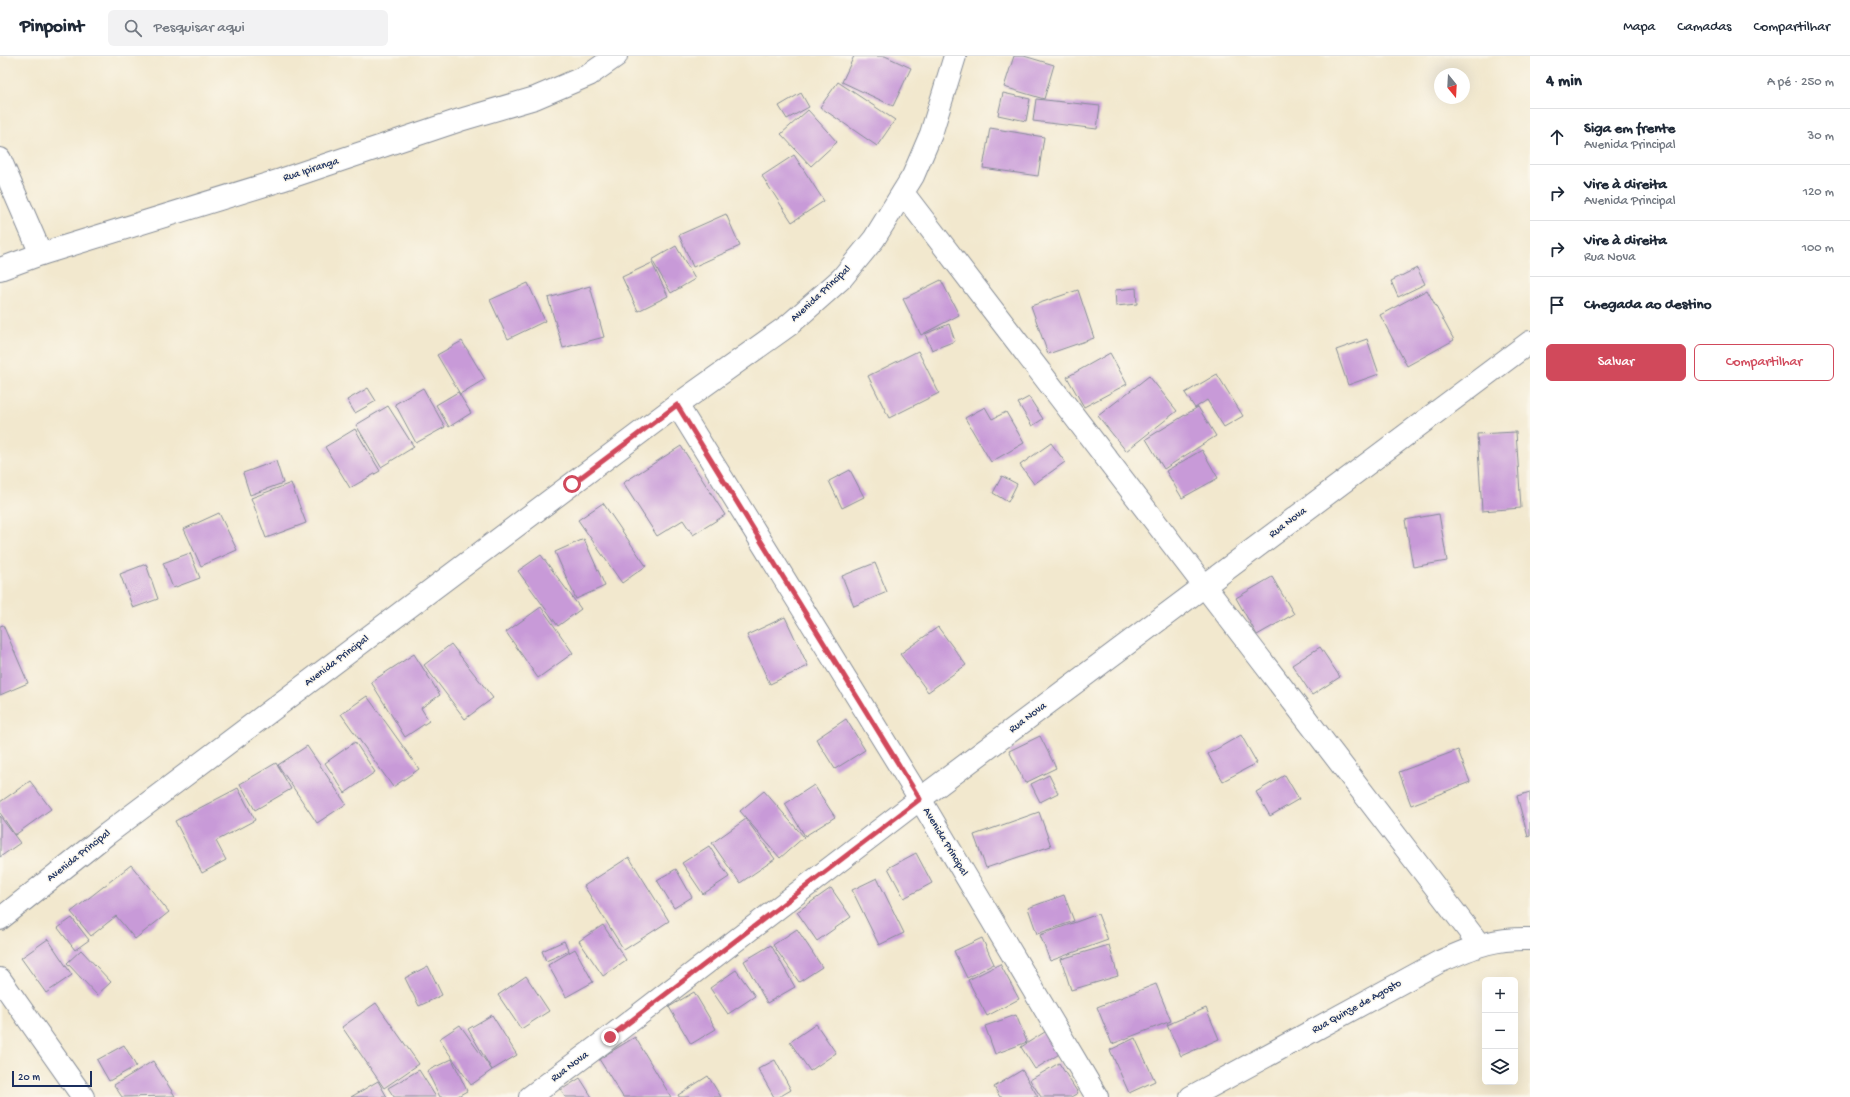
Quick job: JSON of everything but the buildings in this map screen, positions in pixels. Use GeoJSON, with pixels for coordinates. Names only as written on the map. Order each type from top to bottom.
{"type":"FeatureCollection","features":[{"type":"Feature","properties":{"kind":"street","name":"Rua Ipiranga"},"geometry":{"type":"LineString","coordinates":[[0,269],[41,254],[281,180],[460,120],[536,98],[589,75],[616,56]]}},
{"type":"Feature","properties":{"kind":"street","name":"Avenida Principal"},"geometry":{"type":"LineString","coordinates":[[0,919],[107,834],[677,405],[789,325],[842,278],[874,239],[913,176],[931,134],[955,56]]}},
{"type":"Feature","properties":{"kind":"street"},"geometry":{"type":"LineString","coordinates":[[0,159],[41,254]]}},
{"type":"Feature","properties":{"kind":"street"},"geometry":{"type":"LineString","coordinates":[[903,193],[1479,944]]}},
{"type":"Feature","properties":{"kind":"street","name":"Rua Nova"},"geometry":{"type":"LineString","coordinates":[[530,1097],[920,799],[1530,342]]}},
{"type":"Feature","properties":{"kind":"street","name":"Avenida Principal"},"geometry":{"type":"LineString","coordinates":[[677,405],[920,799],[1097,1097]]}},
{"type":"Feature","properties":{"kind":"street","name":"Rua Quinze de Agosto"},"geometry":{"type":"LineString","coordinates":[[1191,1097],[1439,962],[1479,944],[1507,938],[1530,939]]}},
{"type":"Feature","properties":{"kind":"street"},"geometry":{"type":"LineString","coordinates":[[0,979],[83,1097]]}},
{"type":"Feature","properties":{"kind":"route"},"geometry":{"type":"LineString","coordinates":[[572,484],[677,405],[920,799],[610,1037]]}}]}
